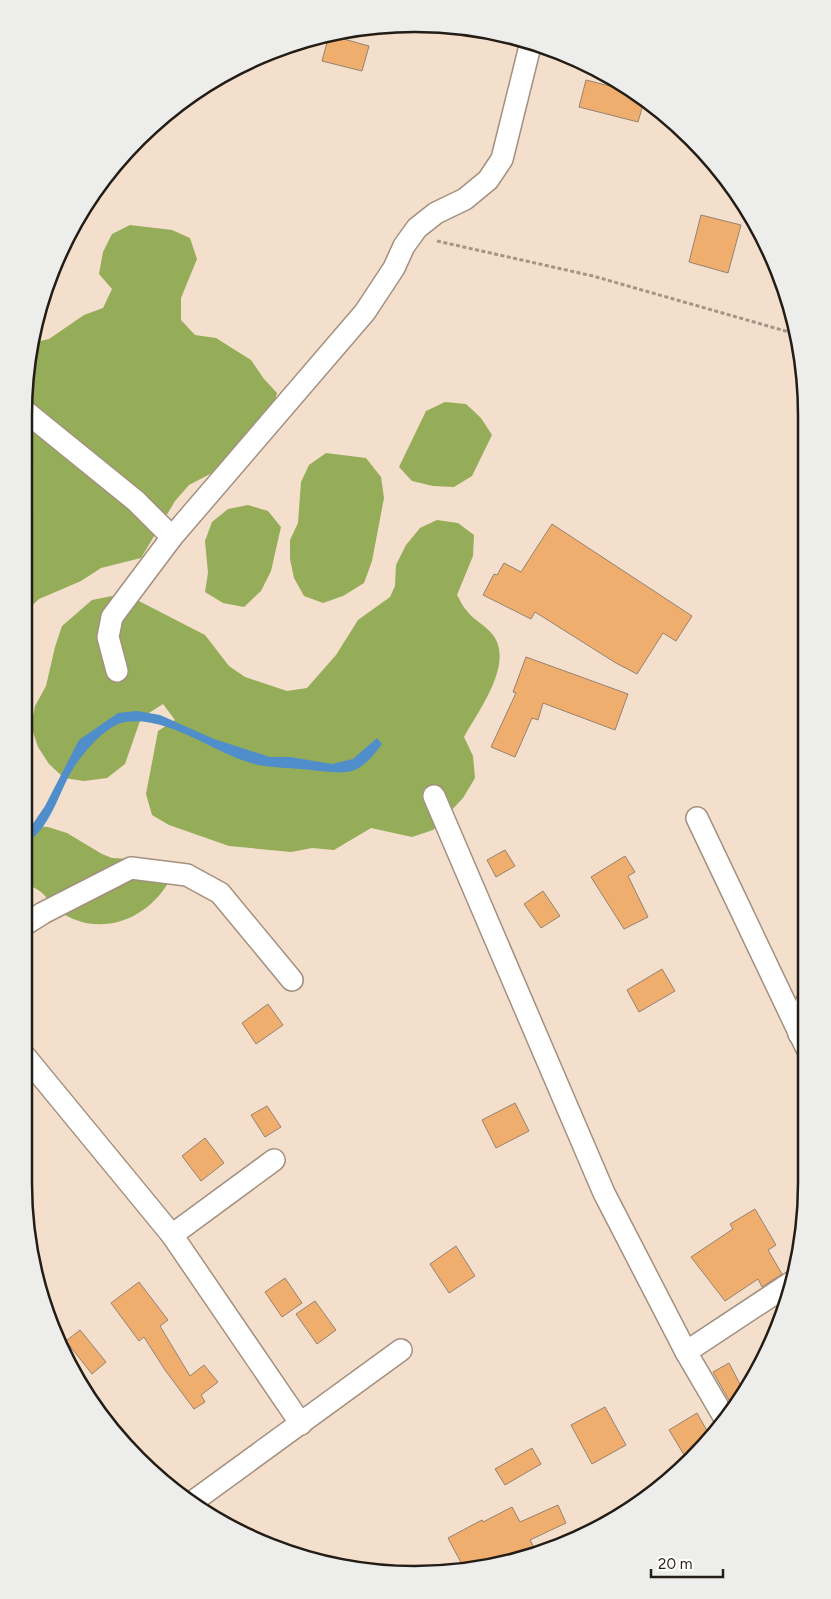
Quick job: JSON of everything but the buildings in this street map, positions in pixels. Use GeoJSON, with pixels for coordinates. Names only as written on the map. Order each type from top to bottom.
{"type":"FeatureCollection","features":[{"type":"Feature","properties":{"kind":"street"},"geometry":{"type":"LineString","coordinates":[[117,670],[108,637],[112,616],[172,537],[365,312],[394,268],[404,246],[417,228],[436,213],[465,199],[488,180],[502,159],[529,50]]}},
{"type":"Feature","properties":{"kind":"street"},"geometry":{"type":"LineString","coordinates":[[32,417],[136,501],[172,537]]}},
{"type":"Feature","properties":{"kind":"street"},"geometry":{"type":"LineString","coordinates":[[434,796],[604,1193],[686,1352],[722,1413]]}},
{"type":"Feature","properties":{"kind":"street"},"geometry":{"type":"LineString","coordinates":[[697,818],[798,1027]]}},
{"type":"Feature","properties":{"kind":"street"},"geometry":{"type":"LineString","coordinates":[[32,920],[131,868],[187,875],[220,893],[292,980]]}},
{"type":"Feature","properties":{"kind":"street"},"geometry":{"type":"LineString","coordinates":[[32,1065],[172,1235],[301,1424]]}},
{"type":"Feature","properties":{"kind":"street"},"geometry":{"type":"LineString","coordinates":[[172,1235],[274,1160]]}},
{"type":"Feature","properties":{"kind":"street"},"geometry":{"type":"LineString","coordinates":[[686,1352],[784,1287]]}},
{"type":"Feature","properties":{"kind":"street"},"geometry":{"type":"LineString","coordinates":[[198,1498],[401,1350]]}},
{"type":"Feature","properties":{"kind":"path"},"geometry":{"type":"LineString","coordinates":[[412,236],[593,276],[789,332]]}},
{"type":"Feature","properties":{"kind":"green space"},"geometry":{"type":"Polygon","coordinates":[[[130,225],[172,230],[190,238],[197,259],[181,298],[181,320],[195,335],[216,338],[251,360],[264,379],[277,393],[271,416],[229,464],[189,485],[175,501],[141,558],[101,568],[81,581],[39,599],[32,606],[32,416],[33,390],[40,341],[49,339],[84,315],[103,308],[112,289],[99,274],[103,252],[112,234],[130,225]]]}},
{"type":"Feature","properties":{"kind":"green space"},"geometry":{"type":"Polygon","coordinates":[[[445,402],[466,404],[481,418],[492,435],[472,476],[454,487],[433,486],[412,481],[399,467],[426,411],[445,402]]]}},
{"type":"Feature","properties":{"kind":"green space"},"geometry":{"type":"Polygon","coordinates":[[[326,453],[366,458],[381,477],[384,498],[372,561],[364,583],[343,596],[323,603],[304,596],[294,578],[290,559],[290,540],[298,523],[301,482],[309,465],[326,453]]]}},
{"type":"Feature","properties":{"kind":"green space"},"geometry":{"type":"Polygon","coordinates":[[[248,505],[268,511],[281,527],[271,571],[261,591],[244,607],[223,603],[205,592],[208,573],[205,541],[212,522],[228,509],[248,505]]]}},
{"type":"Feature","properties":{"kind":"green space"},"geometry":{"type":"Polygon","coordinates":[[[437,520],[458,523],[474,535],[473,556],[457,595],[470,615],[489,630],[495,638],[499,650],[499,662],[491,689],[464,737],[473,756],[475,778],[463,798],[433,830],[412,837],[371,828],[334,850],[312,848],[291,852],[229,846],[169,825],[152,815],[146,794],[158,731],[175,720],[163,704],[141,718],[125,764],[107,778],[84,781],[64,778],[49,764],[38,747],[32,729],[32,721],[35,706],[46,686],[62,626],[92,600],[112,596],[135,599],[205,635],[229,666],[245,677],[287,691],[307,688],[336,655],[358,620],[390,597],[395,586],[396,565],[406,545],[420,528],[437,520]]]}},
{"type":"Feature","properties":{"kind":"green space"},"geometry":{"type":"Polygon","coordinates":[[[32,826],[48,827],[67,833],[112,858],[147,860],[168,883],[158,897],[146,908],[118,922],[103,924],[87,923],[71,918],[56,909],[41,892],[32,887],[32,826]]]}},
{"type":"Feature","properties":{"kind":"water"},"geometry":{"type":"Polygon","coordinates":[[[137,711],[160,715],[214,739],[270,757],[290,757],[332,764],[353,759],[377,738],[382,744],[366,763],[352,771],[335,772],[271,767],[242,760],[158,724],[142,721],[121,723],[113,726],[103,734],[83,755],[71,772],[46,822],[32,839],[32,825],[45,806],[79,740],[118,713],[137,711]]]}}]}
